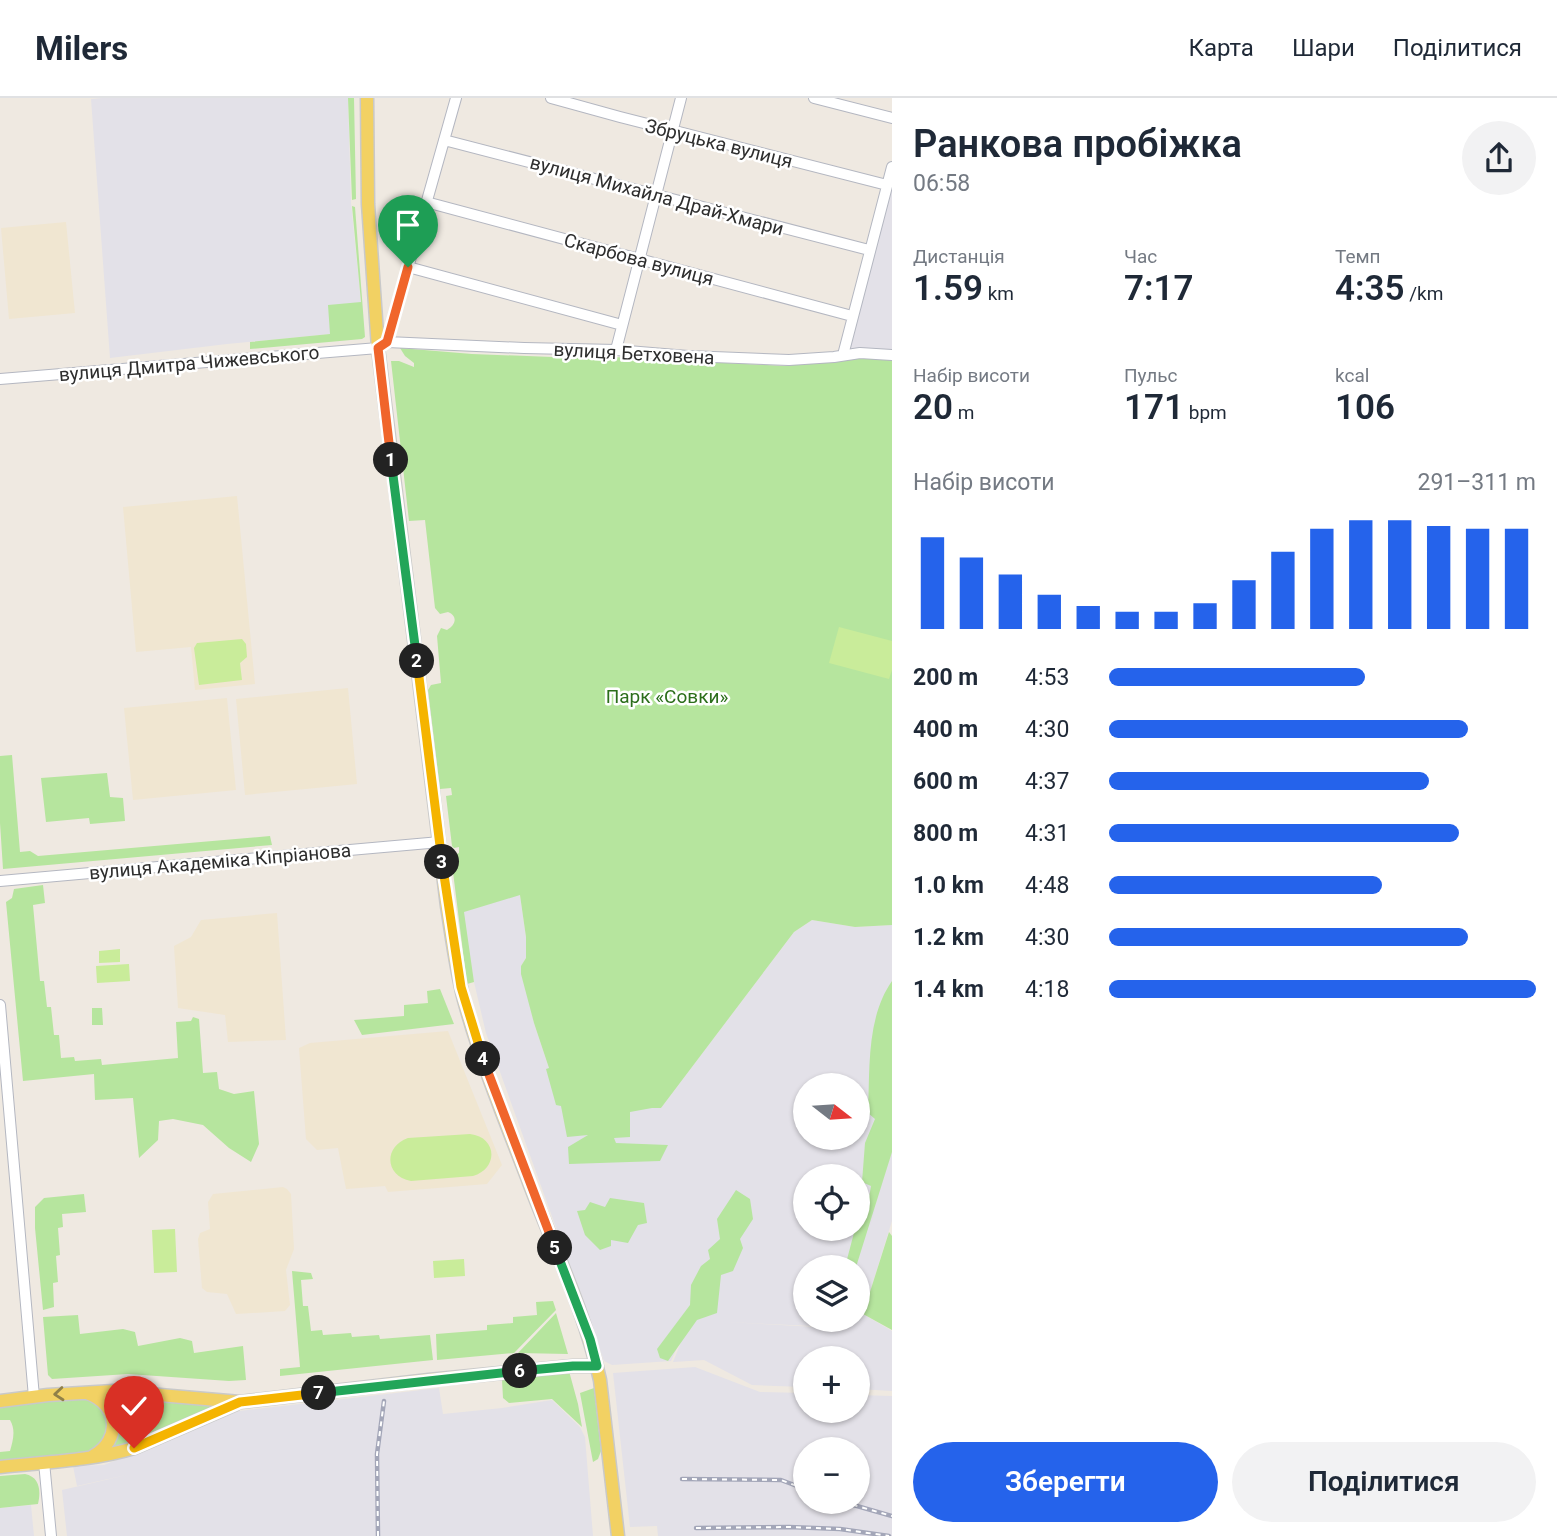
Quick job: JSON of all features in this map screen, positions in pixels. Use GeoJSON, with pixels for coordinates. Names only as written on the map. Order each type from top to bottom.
{"type":"FeatureCollection","features":[{"type":"Feature","properties":{"kind":"main road"},"geometry":{"type":"LineString","coordinates":[[367,98],[368,204],[447,906],[464,1001],[480,1051],[590,1339],[600,1380],[618,1536]]}},
{"type":"Feature","properties":{"kind":"main road"},"geometry":{"type":"LineString","coordinates":[[0,1401],[114,1391],[240,1402],[429,1380],[597,1366]]}},
{"type":"Feature","properties":{"kind":"main road"},"geometry":{"type":"LineString","coordinates":[[83,1393],[102,1401],[112,1419],[113,1432],[107,1445],[91,1457]]}},
{"type":"Feature","properties":{"kind":"main road"},"geometry":{"type":"LineString","coordinates":[[0,1467],[91,1457],[134,1448],[240,1402]]}},
{"type":"Feature","properties":{"kind":"street"},"geometry":{"type":"LineString","coordinates":[[382,345],[408,267],[456,98]]}},
{"type":"Feature","properties":{"kind":"street","name":"Збруцька вулиця"},"geometry":{"type":"LineString","coordinates":[[551,98],[887,186]]}},
{"type":"Feature","properties":{"kind":"street"},"geometry":{"type":"LineString","coordinates":[[616,350],[681,98]]}},
{"type":"Feature","properties":{"kind":"street"},"geometry":{"type":"LineString","coordinates":[[814,98],[892,118]]}},
{"type":"Feature","properties":{"kind":"street","name":"вулиця Михайла Драй-Хмари"},"geometry":{"type":"LineString","coordinates":[[444,140],[869,250]]}},
{"type":"Feature","properties":{"kind":"street"},"geometry":{"type":"LineString","coordinates":[[843,355],[892,167]]}},
{"type":"Feature","properties":{"kind":"street","name":"Скарбова вулиця"},"geometry":{"type":"LineString","coordinates":[[426,202],[852,316]]}},
{"type":"Feature","properties":{"kind":"street"},"geometry":{"type":"LineString","coordinates":[[408,267],[622,325]]}},
{"type":"Feature","properties":{"kind":"street","name":"вулиця Бетховена"},"geometry":{"type":"LineString","coordinates":[[382,345],[616,350],[789,360],[860,353],[892,355]]}},
{"type":"Feature","properties":{"kind":"street","name":"вулиця Дмитра Чижевського"},"geometry":{"type":"LineString","coordinates":[[0,379],[382,345]]}},
{"type":"Feature","properties":{"kind":"street","name":"вулиця Академіка Кіпріанова"},"geometry":{"type":"LineString","coordinates":[[0,881],[440,842]]}},
{"type":"Feature","properties":{"kind":"street"},"geometry":{"type":"LineString","coordinates":[[0,1005],[3,1079],[34,1397]]}},
{"type":"Feature","properties":{"kind":"street"},"geometry":{"type":"LineString","coordinates":[[44,1462],[51,1536]]}},
{"type":"Feature","properties":{"kind":"shaded area"},"geometry":{"type":"Polygon","coordinates":[[[348,98],[351,203],[361,302],[331,334],[110,358],[91,99],[348,98]]]}},
{"type":"Feature","properties":{"kind":"shaded area"},"geometry":{"type":"Polygon","coordinates":[[[892,167],[892,355],[843,355],[892,167]]]}},
{"type":"Feature","properties":{"kind":"shaded area"},"geometry":{"type":"Polygon","coordinates":[[[66,222],[75,313],[9,319],[1,228],[66,222]]]}},
{"type":"Feature","properties":{"kind":"shaded area"},"geometry":{"type":"Polygon","coordinates":[[[237,496],[255,684],[195,690],[191,647],[136,652],[123,507],[237,496]]]}},
{"type":"Feature","properties":{"kind":"shaded area"},"geometry":{"type":"Polygon","coordinates":[[[348,688],[357,784],[245,795],[236,699],[348,688]]]}},
{"type":"Feature","properties":{"kind":"shaded area"},"geometry":{"type":"Polygon","coordinates":[[[227,698],[236,790],[133,800],[124,708],[227,698]]]}},
{"type":"Feature","properties":{"kind":"shaded area"},"geometry":{"type":"Polygon","coordinates":[[[520,894],[526,937],[526,958],[521,966],[534,1023],[549,1068],[661,1108],[794,932],[812,920],[855,927],[892,925],[892,1144],[870,1213],[870,1164],[793,1164],[793,1241],[861,1241],[857,1255],[793,1255],[793,1325],[726,1322],[793,1326],[793,1332],[870,1332],[870,1318],[892,1331],[892,1391],[870,1390],[870,1346],[793,1346],[793,1387],[752,1385],[704,1360],[673,1362],[687,1327],[671,1361],[612,1365],[604,1361],[486,1033],[474,982],[463,912],[520,894]]]}},
{"type":"Feature","properties":{"kind":"shaded area"},"geometry":{"type":"Polygon","coordinates":[[[277,913],[286,1040],[228,1042],[225,1015],[178,1008],[174,946],[191,937],[201,920],[277,913]]]}},
{"type":"Feature","properties":{"kind":"shaded area"},"geometry":{"type":"Polygon","coordinates":[[[448,1031],[502,1165],[487,1184],[388,1192],[385,1186],[346,1189],[338,1148],[317,1150],[306,1139],[299,1048],[310,1043],[448,1031]]]}},
{"type":"Feature","properties":{"kind":"shaded area"},"geometry":{"type":"Polygon","coordinates":[[[892,1151],[892,1221],[870,1292],[870,1255],[859,1255],[863,1241],[870,1241],[870,1220],[892,1151]]]}},
{"type":"Feature","properties":{"kind":"shaded area"},"geometry":{"type":"Polygon","coordinates":[[[283,1187],[291,1194],[294,1249],[286,1270],[290,1305],[285,1311],[236,1314],[227,1294],[207,1292],[202,1288],[198,1239],[200,1233],[210,1229],[208,1202],[213,1194],[283,1187]]]}},
{"type":"Feature","properties":{"kind":"shaded area"},"geometry":{"type":"Polygon","coordinates":[[[695,1367],[760,1392],[793,1393],[793,1423],[870,1423],[870,1395],[892,1396],[892,1536],[658,1536],[657,1526],[630,1527],[613,1373],[695,1367]]]}},
{"type":"Feature","properties":{"kind":"shaded area"},"geometry":{"type":"Polygon","coordinates":[[[439,1388],[443,1414],[552,1400],[580,1427],[585,1437],[593,1536],[67,1536],[62,1490],[131,1474],[77,1486],[73,1466],[104,1465],[239,1411],[439,1388]]]}},
{"type":"Feature","properties":{"kind":"shaded area"},"geometry":{"type":"Polygon","coordinates":[[[31,1505],[34,1536],[0,1536],[0,1508],[31,1505]]]}},
{"type":"Feature","properties":{"kind":"green space"},"geometry":{"type":"Polygon","coordinates":[[[348,98],[354,98],[356,199],[352,200],[348,98]]]}},
{"type":"Feature","properties":{"kind":"green space"},"geometry":{"type":"Polygon","coordinates":[[[352,206],[355,207],[365,337],[250,349],[250,342],[330,334],[328,305],[361,302],[352,206]]]}},
{"type":"Feature","properties":{"kind":"green space","name":"Парк «Совки»"},"geometry":{"type":"Polygon","coordinates":[[[400,348],[472,354],[578,358],[595,356],[785,366],[852,357],[892,359],[892,925],[855,927],[812,920],[794,932],[661,1108],[630,1112],[630,1137],[614,1138],[616,1143],[668,1145],[660,1161],[569,1164],[568,1147],[588,1135],[567,1137],[561,1106],[556,1105],[546,1069],[549,1068],[521,974],[521,966],[526,958],[526,937],[520,895],[464,912],[474,982],[467,984],[451,856],[459,853],[459,847],[452,846],[446,796],[452,795],[451,788],[440,789],[428,690],[431,685],[441,683],[437,636],[441,628],[447,630],[455,621],[448,612],[440,614],[435,608],[425,520],[409,521],[391,361],[414,367],[414,363],[400,348]]]}},
{"type":"Feature","properties":{"kind":"green space"},"geometry":{"type":"Polygon","coordinates":[[[839,627],[892,641],[892,670],[889,679],[829,663],[839,627]]]}},
{"type":"Feature","properties":{"kind":"green space"},"geometry":{"type":"Polygon","coordinates":[[[242,639],[246,644],[247,657],[240,663],[242,680],[199,685],[194,648],[197,643],[242,639]]]}},
{"type":"Feature","properties":{"kind":"green space"},"geometry":{"type":"Polygon","coordinates":[[[12,755],[20,852],[30,851],[38,856],[270,836],[272,845],[3,869],[0,756],[12,755]]]}},
{"type":"Feature","properties":{"kind":"green space"},"geometry":{"type":"Polygon","coordinates":[[[107,773],[110,797],[123,798],[125,821],[90,824],[89,818],[46,822],[41,778],[107,773]]]}},
{"type":"Feature","properties":{"kind":"green space"},"geometry":{"type":"Polygon","coordinates":[[[43,885],[45,903],[33,905],[40,981],[44,981],[47,1007],[51,1007],[54,1035],[59,1035],[61,1058],[74,1057],[75,1061],[101,1059],[102,1065],[178,1058],[176,1022],[191,1021],[193,1017],[199,1019],[203,1073],[217,1072],[219,1089],[234,1094],[254,1091],[259,1144],[251,1162],[229,1148],[203,1125],[173,1119],[159,1121],[158,1140],[139,1158],[133,1098],[95,1100],[94,1074],[23,1081],[6,902],[12,898],[14,889],[43,885]]]}},
{"type":"Feature","properties":{"kind":"green space"},"geometry":{"type":"Polygon","coordinates":[[[120,949],[120,962],[99,963],[99,951],[120,949]]]}},
{"type":"Feature","properties":{"kind":"green space"},"geometry":{"type":"Polygon","coordinates":[[[129,964],[130,981],[97,983],[96,966],[129,964]]]}},
{"type":"Feature","properties":{"kind":"green space"},"geometry":{"type":"Polygon","coordinates":[[[892,981],[892,1152],[870,1222],[870,1164],[863,1164],[864,1150],[870,1150],[870,1131],[875,1119],[870,1115],[871,1045],[884,996],[892,981]]]}},
{"type":"Feature","properties":{"kind":"green space"},"geometry":{"type":"Polygon","coordinates":[[[440,989],[454,1024],[362,1035],[354,1020],[404,1016],[404,1005],[428,1003],[427,991],[440,989]]]}},
{"type":"Feature","properties":{"kind":"green space"},"geometry":{"type":"Polygon","coordinates":[[[92,1008],[102,1008],[103,1025],[92,1025],[92,1008]]]}},
{"type":"Feature","properties":{"kind":"green space"},"geometry":{"type":"Polygon","coordinates":[[[470,1134],[486,1141],[491,1153],[487,1166],[473,1176],[411,1181],[402,1178],[392,1168],[390,1161],[394,1148],[408,1138],[470,1134]]]}},
{"type":"Feature","properties":{"kind":"green space"},"geometry":{"type":"Polygon","coordinates":[[[736,1190],[750,1199],[753,1219],[740,1239],[743,1248],[733,1271],[721,1275],[717,1313],[697,1320],[668,1361],[660,1358],[657,1349],[690,1305],[691,1285],[701,1266],[710,1259],[708,1250],[720,1239],[717,1219],[736,1190]]]}},
{"type":"Feature","properties":{"kind":"green space"},"geometry":{"type":"Polygon","coordinates":[[[84,1194],[86,1212],[62,1214],[63,1227],[58,1228],[60,1255],[56,1256],[58,1282],[53,1283],[54,1307],[43,1310],[35,1207],[44,1198],[84,1194]]]}},
{"type":"Feature","properties":{"kind":"green space"},"geometry":{"type":"Polygon","coordinates":[[[610,1198],[644,1203],[647,1223],[638,1225],[628,1243],[611,1240],[611,1246],[600,1250],[585,1235],[577,1211],[585,1210],[590,1202],[605,1207],[610,1198]]]}},
{"type":"Feature","properties":{"kind":"green space"},"geometry":{"type":"Polygon","coordinates":[[[175,1229],[177,1272],[154,1273],[152,1230],[175,1229]]]}},
{"type":"Feature","properties":{"kind":"green space"},"geometry":{"type":"Polygon","coordinates":[[[889,1232],[892,1236],[892,1330],[870,1318],[870,1292],[889,1232]]]}},
{"type":"Feature","properties":{"kind":"green space"},"geometry":{"type":"Polygon","coordinates":[[[852,1241],[864,1241],[860,1255],[848,1255],[852,1241]]]}},
{"type":"Feature","properties":{"kind":"green space"},"geometry":{"type":"Polygon","coordinates":[[[464,1259],[465,1276],[434,1278],[433,1261],[464,1259]]]}},
{"type":"Feature","properties":{"kind":"green space"},"geometry":{"type":"Polygon","coordinates":[[[292,1271],[311,1273],[313,1279],[301,1280],[303,1306],[308,1306],[311,1331],[322,1330],[323,1335],[351,1333],[352,1337],[379,1335],[380,1339],[430,1335],[433,1360],[280,1376],[280,1369],[300,1367],[292,1271]]]}},
{"type":"Feature","properties":{"kind":"green space"},"geometry":{"type":"Polygon","coordinates":[[[553,1301],[556,1310],[514,1353],[437,1360],[436,1334],[487,1330],[487,1325],[513,1323],[513,1317],[537,1315],[536,1302],[553,1301]]]}},
{"type":"Feature","properties":{"kind":"green space"},"geometry":{"type":"Polygon","coordinates":[[[556,1313],[568,1354],[518,1353],[556,1313]]]}},
{"type":"Feature","properties":{"kind":"green space"},"geometry":{"type":"Polygon","coordinates":[[[78,1315],[80,1334],[123,1329],[135,1332],[138,1346],[180,1338],[192,1341],[194,1353],[243,1346],[246,1380],[128,1374],[52,1379],[48,1375],[43,1317],[78,1315]]]}},
{"type":"Feature","properties":{"kind":"green space"},"geometry":{"type":"Polygon","coordinates":[[[569,1371],[582,1427],[552,1399],[509,1403],[503,1398],[502,1380],[569,1371]]]}},
{"type":"Feature","properties":{"kind":"green space"},"geometry":{"type":"Polygon","coordinates":[[[594,1388],[601,1451],[598,1459],[593,1462],[580,1393],[594,1388]]]}},
{"type":"Feature","properties":{"kind":"green space"},"geometry":{"type":"Polygon","coordinates":[[[84,1395],[102,1406],[110,1429],[97,1452],[0,1463],[0,1452],[10,1451],[13,1432],[10,1420],[0,1420],[0,1405],[84,1395]]]}},
{"type":"Feature","properties":{"kind":"green space"},"geometry":{"type":"Polygon","coordinates":[[[111,1396],[211,1405],[212,1409],[122,1446],[115,1445],[119,1420],[111,1396]]]}},
{"type":"Feature","properties":{"kind":"green space"},"geometry":{"type":"Polygon","coordinates":[[[25,1474],[34,1478],[38,1485],[38,1504],[0,1508],[0,1476],[25,1474]]]}},
{"type":"Feature","properties":{"kind":"railway"},"geometry":{"type":"LineString","coordinates":[[378,1536],[377,1454],[384,1401]]}},
{"type":"Feature","properties":{"kind":"railway"},"geometry":{"type":"LineString","coordinates":[[682,1479],[781,1480],[793,1484]]}},
{"type":"Feature","properties":{"kind":"railway"},"geometry":{"type":"LineString","coordinates":[[870,1510],[892,1516]]}},
{"type":"Feature","properties":{"kind":"railway"},"geometry":{"type":"LineString","coordinates":[[696,1528],[840,1529],[889,1536]]}},
{"type":"Feature","properties":{"kind":"route"},"geometry":{"type":"LineString","coordinates":[[134,1448],[240,1402],[429,1380],[597,1366],[590,1339],[480,1051],[464,1001],[456,960],[447,906],[378,348],[387,342],[408,267]]}}]}
